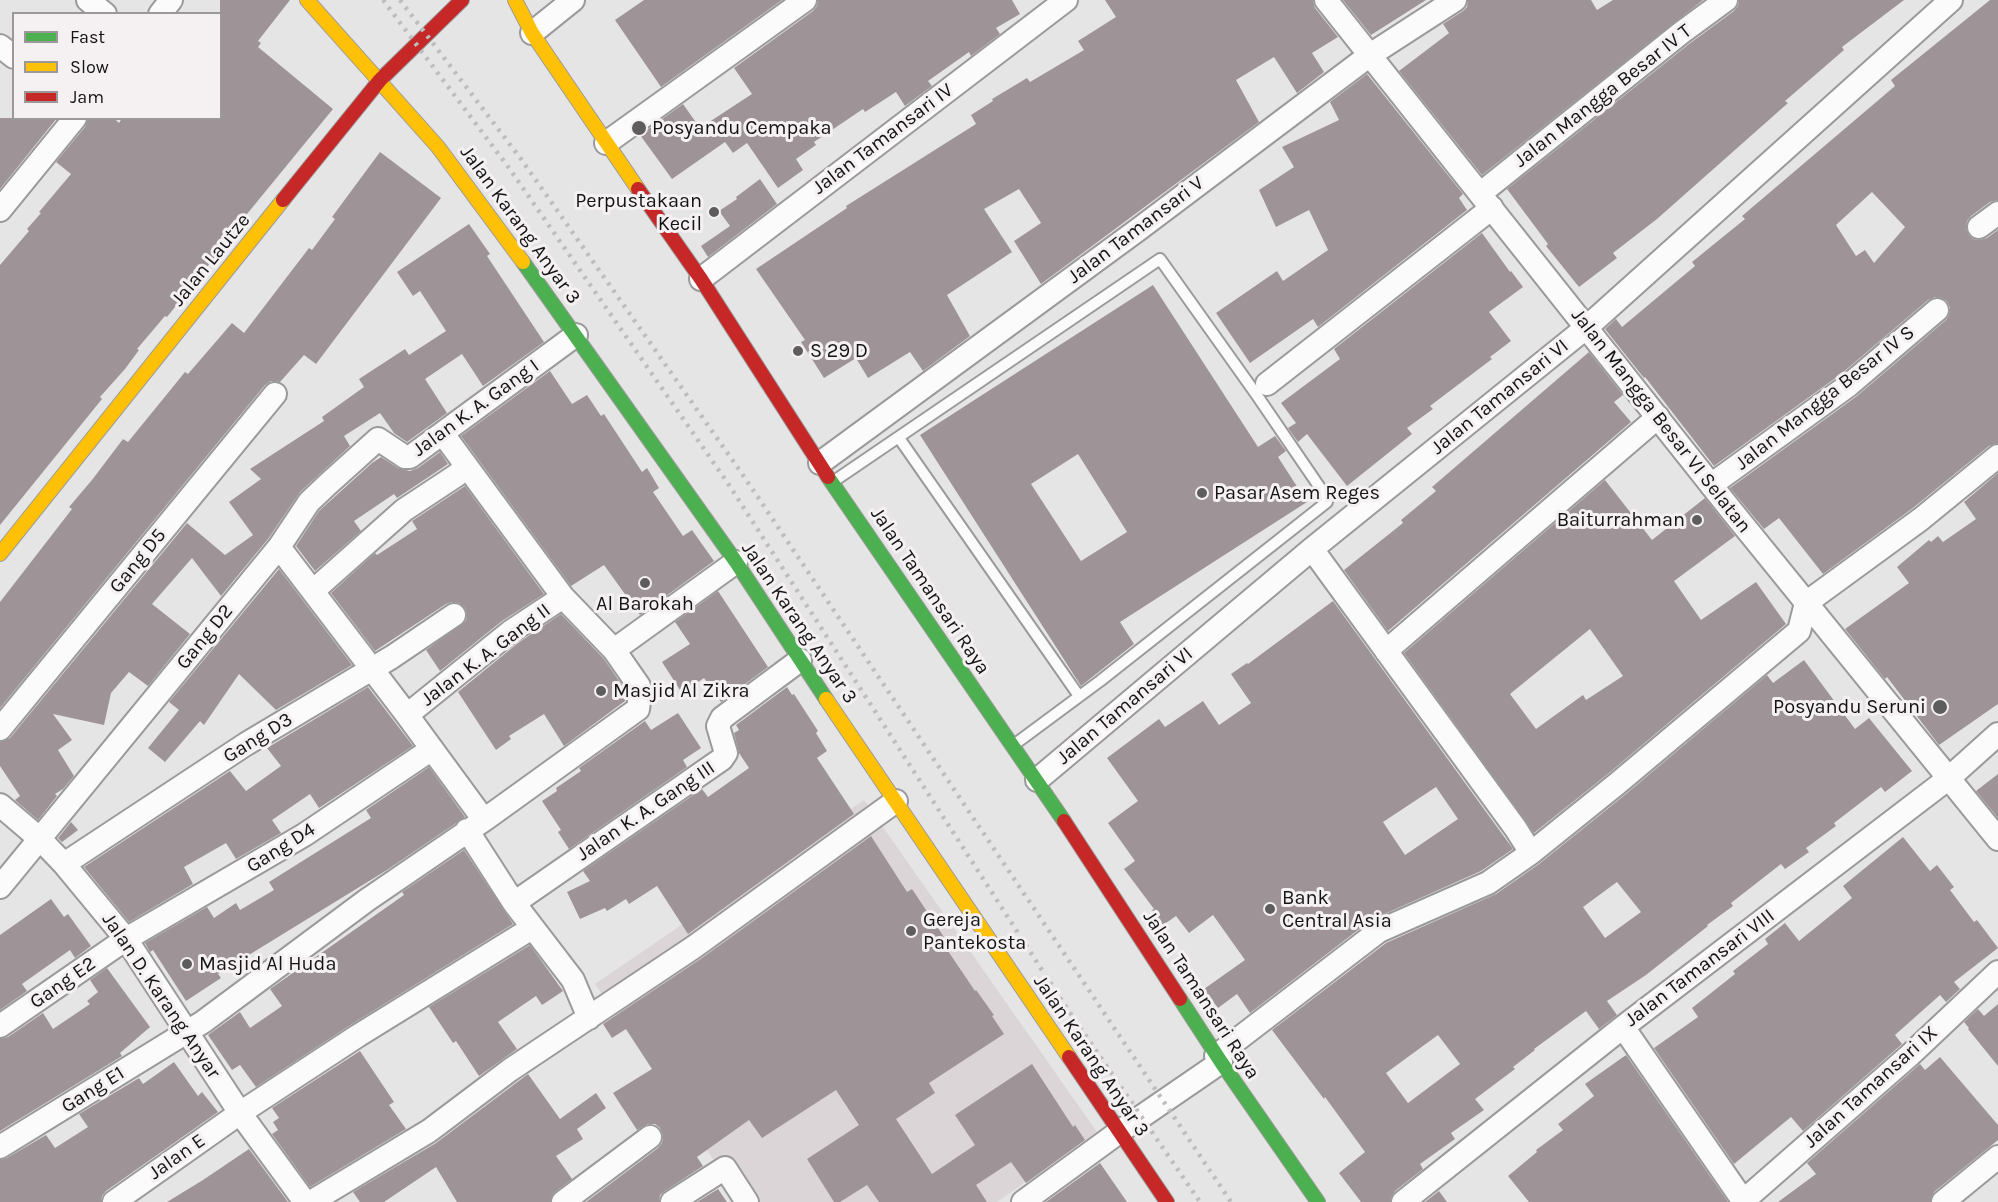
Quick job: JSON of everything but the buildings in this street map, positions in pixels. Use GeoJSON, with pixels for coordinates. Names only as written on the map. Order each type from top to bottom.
{"type":"FeatureCollection","features":[{"type":"Feature","properties":{"kind":"street"},"geometry":{"type":"LineString","coordinates":[[88,0],[103,12]]}},
{"type":"Feature","properties":{"kind":"street"},"geometry":{"type":"LineString","coordinates":[[162,12],[171,0]]}},
{"type":"Feature","properties":{"kind":"street","name":"Jalan Karang Anyar 3"},"geometry":{"type":"LineString","coordinates":[[307,0],[438,147],[576,335],[736,562],[1167,1202]]}},
{"type":"Feature","properties":{"kind":"street","name":"Jalan Lautze"},"geometry":{"type":"LineString","coordinates":[[0,554],[380,80],[462,0]]}},
{"type":"Feature","properties":{"kind":"street","name":"Jalan Tamansari Raya"},"geometry":{"type":"LineString","coordinates":[[515,0],[532,33],[700,279],[832,483],[1037,780],[1218,1059],[1318,1202]]}},
{"type":"Feature","properties":{"kind":"street"},"geometry":{"type":"LineString","coordinates":[[532,33],[573,0]]}},
{"type":"Feature","properties":{"kind":"street"},"geometry":{"type":"LineString","coordinates":[[606,143],[805,0]]}},
{"type":"Feature","properties":{"kind":"street","name":"Jalan Tamansari IV"},"geometry":{"type":"LineString","coordinates":[[700,279],[1066,0]]}},
{"type":"Feature","properties":{"kind":"street","name":"Jalan Mangga Besar VI Selatan"},"geometry":{"type":"LineString","coordinates":[[1326,0],[1806,603],[1998,839]]}},
{"type":"Feature","properties":{"kind":"street","name":"Jalan Tamansari V"},"geometry":{"type":"LineString","coordinates":[[820,464],[1139,230],[1370,55],[1455,0]]}},
{"type":"Feature","properties":{"kind":"street","name":"Jalan Mangga Besar IV T"},"geometry":{"type":"LineString","coordinates":[[1267,384],[1487,200],[1672,40],[1726,0]]}},
{"type":"Feature","properties":{"kind":"street","name":"Jalan Tamansari VI"},"geometry":{"type":"LineString","coordinates":[[1037,780],[1312,549],[1587,327],[1951,0]]}},
{"type":"Feature","properties":{"kind":"street"},"geometry":{"type":"LineString","coordinates":[[0,46],[12,55]]}},
{"type":"Feature","properties":{"kind":"street"},"geometry":{"type":"LineString","coordinates":[[0,210],[73,120]]}},
{"type":"Feature","properties":{"kind":"street"},"geometry":{"type":"LineString","coordinates":[[1979,227],[1998,213]]}},
{"type":"Feature","properties":{"kind":"street","name":"Jalan Mangga Besar IV S"},"geometry":{"type":"LineString","coordinates":[[1712,485],[1848,385],[1937,310]]}},
{"type":"Feature","properties":{"kind":"street","name":"Jalan K. A. Gang I"},"geometry":{"type":"LineString","coordinates":[[375,441],[380,439],[408,458],[576,335]]}},
{"type":"Feature","properties":{"kind":"street","name":"Gang D5"},"geometry":{"type":"LineString","coordinates":[[0,729],[275,394]]}},
{"type":"Feature","properties":{"kind":"street"},"geometry":{"type":"LineString","coordinates":[[1386,651],[1658,417]]}},
{"type":"Feature","properties":{"kind":"street"},"geometry":{"type":"LineString","coordinates":[[443,434],[563,597]]}},
{"type":"Feature","properties":{"kind":"street","name":"Gang D2"},"geometry":{"type":"LineString","coordinates":[[0,887],[279,547],[309,502],[375,441]]}},
{"type":"Feature","properties":{"kind":"street"},"geometry":{"type":"LineString","coordinates":[[1023,1202],[1218,1059],[1379,931],[1488,884],[1531,853],[1799,631],[1806,603],[1921,519],[1998,456]]}},
{"type":"Feature","properties":{"kind":"street"},"geometry":{"type":"LineString","coordinates":[[313,591],[404,510],[457,475],[466,466]]}},
{"type":"Feature","properties":{"kind":"street"},"geometry":{"type":"LineString","coordinates":[[279,547],[432,750],[475,825],[514,903],[573,980],[589,1018]]}},
{"type":"Feature","properties":{"kind":"street"},"geometry":{"type":"LineString","coordinates":[[1312,549],[1516,829],[1531,853]]}},
{"type":"Feature","properties":{"kind":"street"},"geometry":{"type":"LineString","coordinates":[[614,650],[736,562]]}},
{"type":"Feature","properties":{"kind":"street","name":"Jalan K. A. Gang II"},"geometry":{"type":"LineString","coordinates":[[407,715],[510,632],[563,597],[614,650],[639,687],[638,709],[475,825]]}},
{"type":"Feature","properties":{"kind":"street","name":"Gang D3"},"geometry":{"type":"LineString","coordinates":[[64,864],[246,744],[371,669],[454,615]]}},
{"type":"Feature","properties":{"kind":"street","name":"Jalan K. A. Gang III"},"geometry":{"type":"LineString","coordinates":[[514,903],[722,759],[726,753],[718,726],[722,718],[800,660]]}},
{"type":"Feature","properties":{"kind":"street","name":"Jalan Tamansari VIII"},"geometry":{"type":"LineString","coordinates":[[1403,1202],[1623,1027],[1949,778],[1998,734]]}},
{"type":"Feature","properties":{"kind":"street","name":"Gang D4"},"geometry":{"type":"LineString","coordinates":[[126,939],[304,835],[432,750]]}},
{"type":"Feature","properties":{"kind":"street"},"geometry":{"type":"LineString","coordinates":[[311,1202],[429,1131],[510,1070],[694,946],[896,801]]}},
{"type":"Feature","properties":{"kind":"street","name":"Jalan D. Karang Anyar"},"geometry":{"type":"LineString","coordinates":[[0,805],[40,839],[64,864],[126,939],[240,1113],[304,1202]]}},
{"type":"Feature","properties":{"kind":"street"},"geometry":{"type":"LineString","coordinates":[[187,1033],[367,900],[475,825]]}},
{"type":"Feature","properties":{"kind":"street","name":"Jalan E"},"geometry":{"type":"LineString","coordinates":[[114,1202],[240,1113],[359,1035],[532,928]]}},
{"type":"Feature","properties":{"kind":"street","name":"Gang E2"},"geometry":{"type":"LineString","coordinates":[[0,1026],[126,939]]}},
{"type":"Feature","properties":{"kind":"street","name":"Jalan Tamansari IX"},"geometry":{"type":"LineString","coordinates":[[1743,1202],[1910,1055],[1998,972]]}},
{"type":"Feature","properties":{"kind":"street"},"geometry":{"type":"LineString","coordinates":[[1623,1027],[1743,1202]]}},
{"type":"Feature","properties":{"kind":"street","name":"Gang E1"},"geometry":{"type":"LineString","coordinates":[[0,1147],[187,1033]]}},
{"type":"Feature","properties":{"kind":"street"},"geometry":{"type":"LineString","coordinates":[[563,1202],[650,1137]]}},
{"type":"Feature","properties":{"kind":"street"},"geometry":{"type":"LineString","coordinates":[[1943,1202],[1998,1157]]}},
{"type":"Feature","properties":{"kind":"street"},"geometry":{"type":"LineString","coordinates":[[672,1202],[725,1168],[747,1202]]}},
{"type":"Feature","properties":{"kind":"lane"},"geometry":{"type":"LineString","coordinates":[[832,483],[1160,259],[1249,384],[1327,498],[1327,502],[1118,668],[1013,746]]}},
{"type":"Feature","properties":{"kind":"lane"},"geometry":{"type":"LineString","coordinates":[[899,438],[1079,696]]}},
{"type":"Feature","properties":{"kind":"shaded area"},"geometry":{"type":"Polygon","coordinates":[[[864,800],[1097,1132],[997,1202],[742,1202],[595,984],[864,800]]]}},
{"type":"Feature","properties":{"kind":"railway"},"geometry":{"type":"LineString","coordinates":[[383,0],[509,168],[727,482],[1062,1001],[1200,1202]]}},
{"type":"Feature","properties":{"kind":"railway"},"geometry":{"type":"LineString","coordinates":[[400,0],[521,159],[745,478],[1231,1202]]}},
{"type":"Feature","properties":{"kind":"traffic: fast"},"geometry":{"type":"LineString","coordinates":[[523,262],[736,562],[826,699]]}},
{"type":"Feature","properties":{"kind":"traffic: fast"},"geometry":{"type":"LineString","coordinates":[[828,477],[1064,821]]}},
{"type":"Feature","properties":{"kind":"traffic: fast"},"geometry":{"type":"LineString","coordinates":[[1180,999],[1318,1202]]}},
{"type":"Feature","properties":{"kind":"traffic: slow"},"geometry":{"type":"LineString","coordinates":[[307,0],[438,147],[523,262]]}},
{"type":"Feature","properties":{"kind":"traffic: slow"},"geometry":{"type":"LineString","coordinates":[[515,0],[532,33],[638,189]]}},
{"type":"Feature","properties":{"kind":"traffic: slow"},"geometry":{"type":"LineString","coordinates":[[0,554],[283,200]]}},
{"type":"Feature","properties":{"kind":"traffic: slow"},"geometry":{"type":"LineString","coordinates":[[826,699],[1069,1057]]}},
{"type":"Feature","properties":{"kind":"traffic: jam"},"geometry":{"type":"LineString","coordinates":[[283,200],[380,80],[462,0]]}},
{"type":"Feature","properties":{"kind":"traffic: jam"},"geometry":{"type":"LineString","coordinates":[[638,189],[701,279],[828,477]]}},
{"type":"Feature","properties":{"kind":"traffic: jam"},"geometry":{"type":"LineString","coordinates":[[1064,821],[1180,999]]}},
{"type":"Feature","properties":{"kind":"traffic: jam"},"geometry":{"type":"LineString","coordinates":[[1069,1057],[1167,1202]]}},
{"type":"Feature","properties":{"kind":"place","name":"Posyandu Cempaka"},"geometry":{"type":"Point","coordinates":[639,128]}},
{"type":"Feature","properties":{"kind":"place","name":"Perpustakaan Kecil"},"geometry":{"type":"Point","coordinates":[714,212]}},
{"type":"Feature","properties":{"kind":"place","name":"S 29 D"},"geometry":{"type":"Point","coordinates":[798,351]}},
{"type":"Feature","properties":{"kind":"place","name":"Pasar Asem Reges"},"geometry":{"type":"Point","coordinates":[1202,493]}},
{"type":"Feature","properties":{"kind":"place","name":"Baiturrahman"},"geometry":{"type":"Point","coordinates":[1697,520]}},
{"type":"Feature","properties":{"kind":"place","name":"Al Barokah"},"geometry":{"type":"Point","coordinates":[645,583]}},
{"type":"Feature","properties":{"kind":"place","name":"Masjid Al Zikra"},"geometry":{"type":"Point","coordinates":[601,691]}},
{"type":"Feature","properties":{"kind":"place","name":"Posyandu Seruni"},"geometry":{"type":"Point","coordinates":[1940,707]}},
{"type":"Feature","properties":{"kind":"place","name":"Bank Central Asia"},"geometry":{"type":"Point","coordinates":[1270,909]}},
{"type":"Feature","properties":{"kind":"place","name":"Gereja Pantekosta"},"geometry":{"type":"Point","coordinates":[911,931]}},
{"type":"Feature","properties":{"kind":"place","name":"Masjid Al Huda"},"geometry":{"type":"Point","coordinates":[187,964]}}]}
